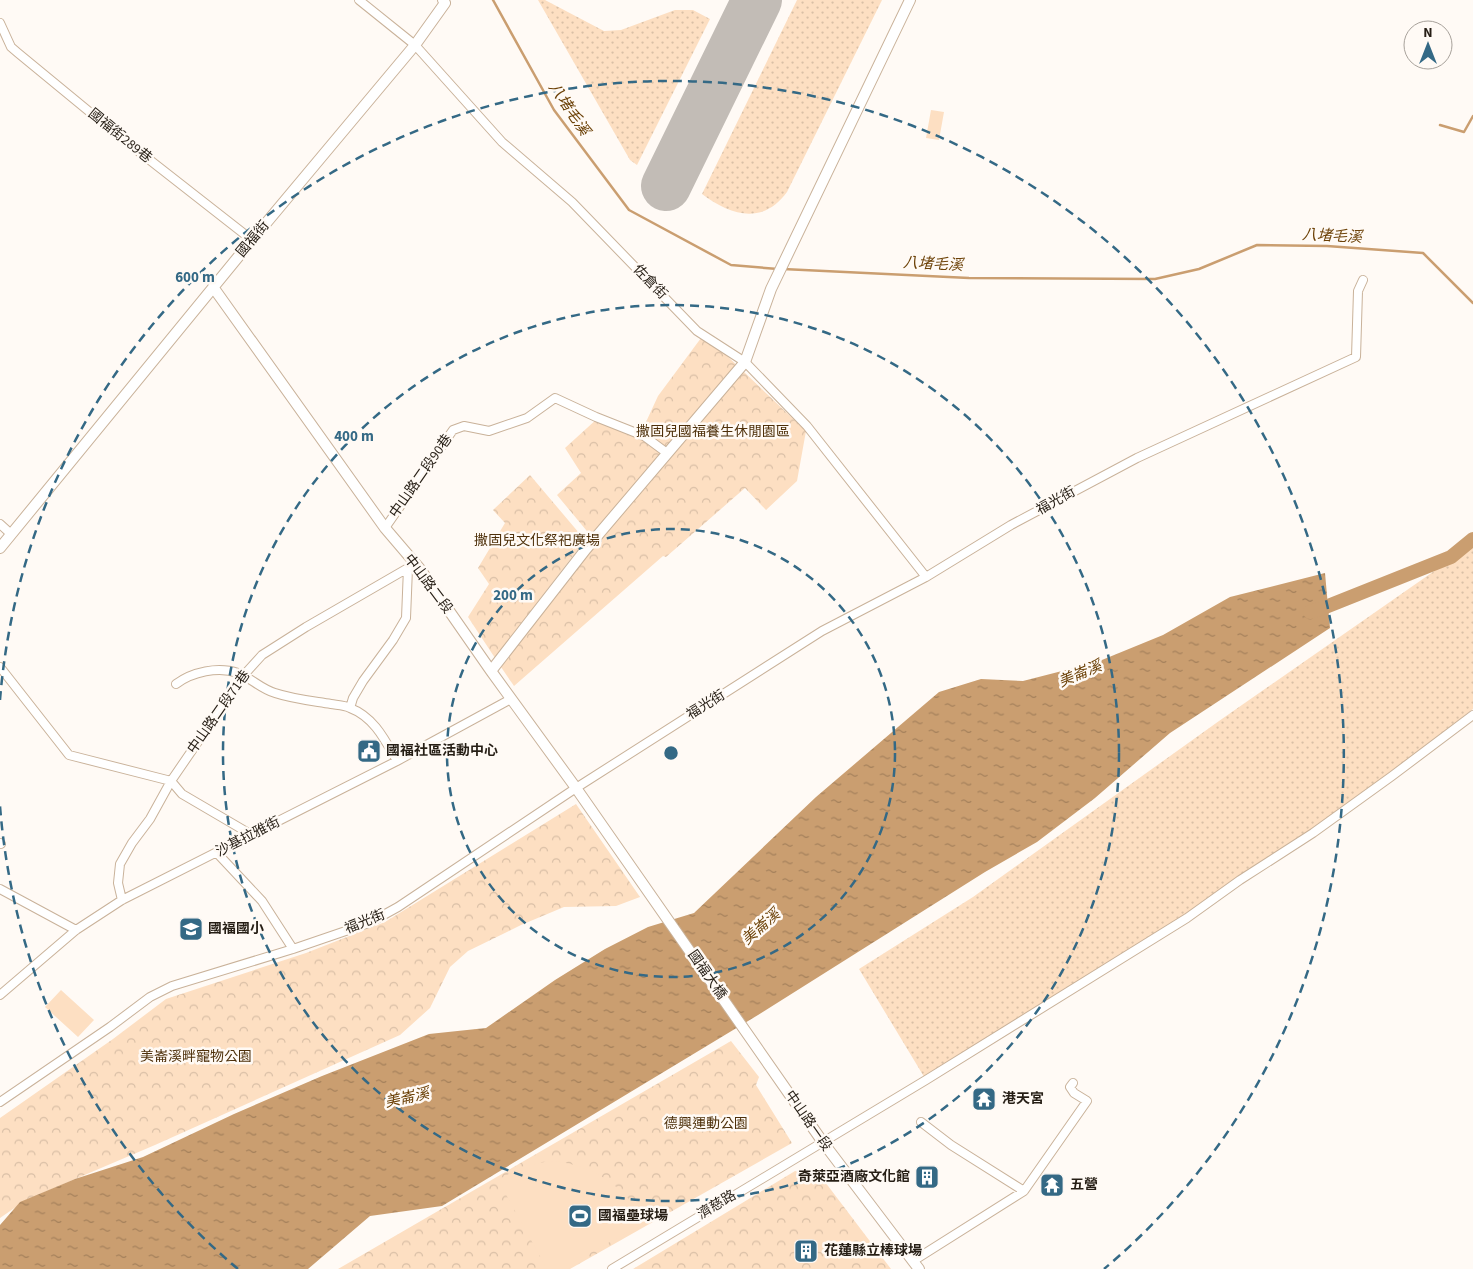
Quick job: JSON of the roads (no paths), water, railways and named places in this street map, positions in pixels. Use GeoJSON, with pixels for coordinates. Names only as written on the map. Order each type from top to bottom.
{"type":"FeatureCollection","features":[{"type":"Feature","properties":{"kind":"street","name":"佐倉街"},"geometry":{"type":"LineString","coordinates":[[359,0],[415,45],[502,142],[572,202],[697,330],[744,362],[807,426],[926,577]]}},
{"type":"Feature","properties":{"kind":"street","name":"國福街"},"geometry":{"type":"LineString","coordinates":[[0,548],[252,240],[415,45],[445,3],[443,0]]}},
{"type":"Feature","properties":{"kind":"street"},"geometry":{"type":"LineString","coordinates":[[491,671],[586,549],[744,362],[771,289],[910,0]]}},
{"type":"Feature","properties":{"kind":"street","name":"國福街289巷"},"geometry":{"type":"LineString","coordinates":[[0,23],[12,47],[18,53],[114,132],[252,240]]}},
{"type":"Feature","properties":{"kind":"street","name":"福光街"},"geometry":{"type":"LineString","coordinates":[[0,1102],[150,997],[172,986],[293,949],[369,923],[398,907],[576,788],[822,632],[926,577],[1011,525],[1137,458],[1356,357],[1358,291],[1363,280]]}},
{"type":"Feature","properties":{"kind":"street","name":"中山路二段"},"geometry":{"type":"LineString","coordinates":[[214,287],[411,566],[420,569],[642,882]]}},
{"type":"Feature","properties":{"kind":"street","name":"中山路二段90巷"},"geometry":{"type":"LineString","coordinates":[[385,528],[453,430],[464,426],[489,431],[526,418],[555,398],[644,436],[667,453]]}},
{"type":"Feature","properties":{"kind":"street"},"geometry":{"type":"LineString","coordinates":[[0,524],[12,534]]}},
{"type":"Feature","properties":{"kind":"street"},"geometry":{"type":"LineString","coordinates":[[350,708],[363,681],[394,640],[406,618],[411,566]]}},
{"type":"Feature","properties":{"kind":"street","name":"中山路二段71巷"},"geometry":{"type":"LineString","coordinates":[[122,900],[118,883],[120,864],[132,843],[150,820],[171,781],[243,676],[262,655],[411,566]]}},
{"type":"Feature","properties":{"kind":"street"},"geometry":{"type":"LineString","coordinates":[[0,667],[69,755],[171,781],[182,794],[252,835]]}},
{"type":"Feature","properties":{"kind":"street"},"geometry":{"type":"LineString","coordinates":[[176,684],[185,677],[209,671],[225,671],[239,673],[274,693],[350,708],[374,724],[397,761]]}},
{"type":"Feature","properties":{"kind":"street","name":"沙基拉雅街"},"geometry":{"type":"LineString","coordinates":[[0,996],[76,930],[122,900],[397,761],[511,699]]}},
{"type":"Feature","properties":{"kind":"street","name":"濟慈路"},"geometry":{"type":"LineString","coordinates":[[612,1269],[926,1080],[1187,918],[1240,880],[1321,828],[1473,715]]}},
{"type":"Feature","properties":{"kind":"street"},"geometry":{"type":"LineString","coordinates":[[217,853],[262,902],[293,949]]}},
{"type":"Feature","properties":{"kind":"street","name":"國福大橋"},"geometry":{"type":"LineString","coordinates":[[642,882],[771,1068]]}},
{"type":"Feature","properties":{"kind":"street"},"geometry":{"type":"LineString","coordinates":[[0,889],[76,930]]}},
{"type":"Feature","properties":{"kind":"street","name":"中山路一段"},"geometry":{"type":"LineString","coordinates":[[771,1068],[822,1141],[916,1265]]}},
{"type":"Feature","properties":{"kind":"street"},"geometry":{"type":"LineString","coordinates":[[916,1265],[1024,1191],[1087,1101],[1072,1090],[1070,1087],[1073,1083]]}},
{"type":"Feature","properties":{"kind":"street"},"geometry":{"type":"LineString","coordinates":[[921,1122],[951,1145],[1024,1191]]}},
{"type":"Feature","properties":{"kind":"water"},"geometry":{"type":"Polygon","coordinates":[[[1325,573],[1330,628],[1170,733],[1095,798],[1037,842],[985,872],[758,1015],[442,1206],[370,1216],[308,1269],[0,1269],[0,1225],[20,1202],[75,1179],[143,1157],[234,1114],[322,1076],[429,1034],[486,1028],[555,980],[605,949],[648,927],[694,913],[816,797],[939,692],[981,679],[1023,681],[1097,662],[1163,635],[1230,597],[1325,573]]]}},
{"type":"Feature","properties":{"kind":"waterway","name":"八堵毛溪"},"geometry":{"type":"LineString","coordinates":[[493,0],[554,110],[629,210],[731,265],[778,269]]}},
{"type":"Feature","properties":{"kind":"waterway"},"geometry":{"type":"LineString","coordinates":[[1440,125],[1464,132],[1473,116]]}},
{"type":"Feature","properties":{"kind":"waterway","name":"八堵毛溪"},"geometry":{"type":"LineString","coordinates":[[783,269],[969,278],[1155,279],[1199,269],[1257,245],[1327,246],[1423,253],[1473,303]]}},
{"type":"Feature","properties":{"kind":"waterway","name":"美崙溪"},"geometry":{"type":"LineString","coordinates":[[1310,612],[1451,557],[1473,539]]}},
{"type":"Feature","properties":{"kind":"place","name":"國福社區活動中心"},"geometry":{"type":"Point","coordinates":[369,751]}},
{"type":"Feature","properties":{"kind":"place","name":"國福國小"},"geometry":{"type":"Point","coordinates":[191,929]}},
{"type":"Feature","properties":{"kind":"place","name":"港天宮"},"geometry":{"type":"Point","coordinates":[984,1099]}},
{"type":"Feature","properties":{"kind":"place","name":"奇萊亞酒廠文化館"},"geometry":{"type":"Point","coordinates":[927,1177]}},
{"type":"Feature","properties":{"kind":"place","name":"五營"},"geometry":{"type":"Point","coordinates":[1052,1185]}},
{"type":"Feature","properties":{"kind":"place","name":"國福壘球場"},"geometry":{"type":"Point","coordinates":[580,1216]}},
{"type":"Feature","properties":{"kind":"place","name":"花蓮縣立棒球場"},"geometry":{"type":"Point","coordinates":[806,1251]}},
{"type":"Feature","properties":{"kind":"park label","name":"撒固兒國福養生休閒園區"},"geometry":{"type":"Point","coordinates":[713,432]}},
{"type":"Feature","properties":{"kind":"park label","name":"撒固兒文化祭祀廣場"},"geometry":{"type":"Point","coordinates":[537,541]}},
{"type":"Feature","properties":{"kind":"park label","name":"美崙溪畔寵物公園"},"geometry":{"type":"Point","coordinates":[196,1057]}},
{"type":"Feature","properties":{"kind":"park label","name":"德興運動公園"},"geometry":{"type":"Point","coordinates":[706,1124]}}]}
